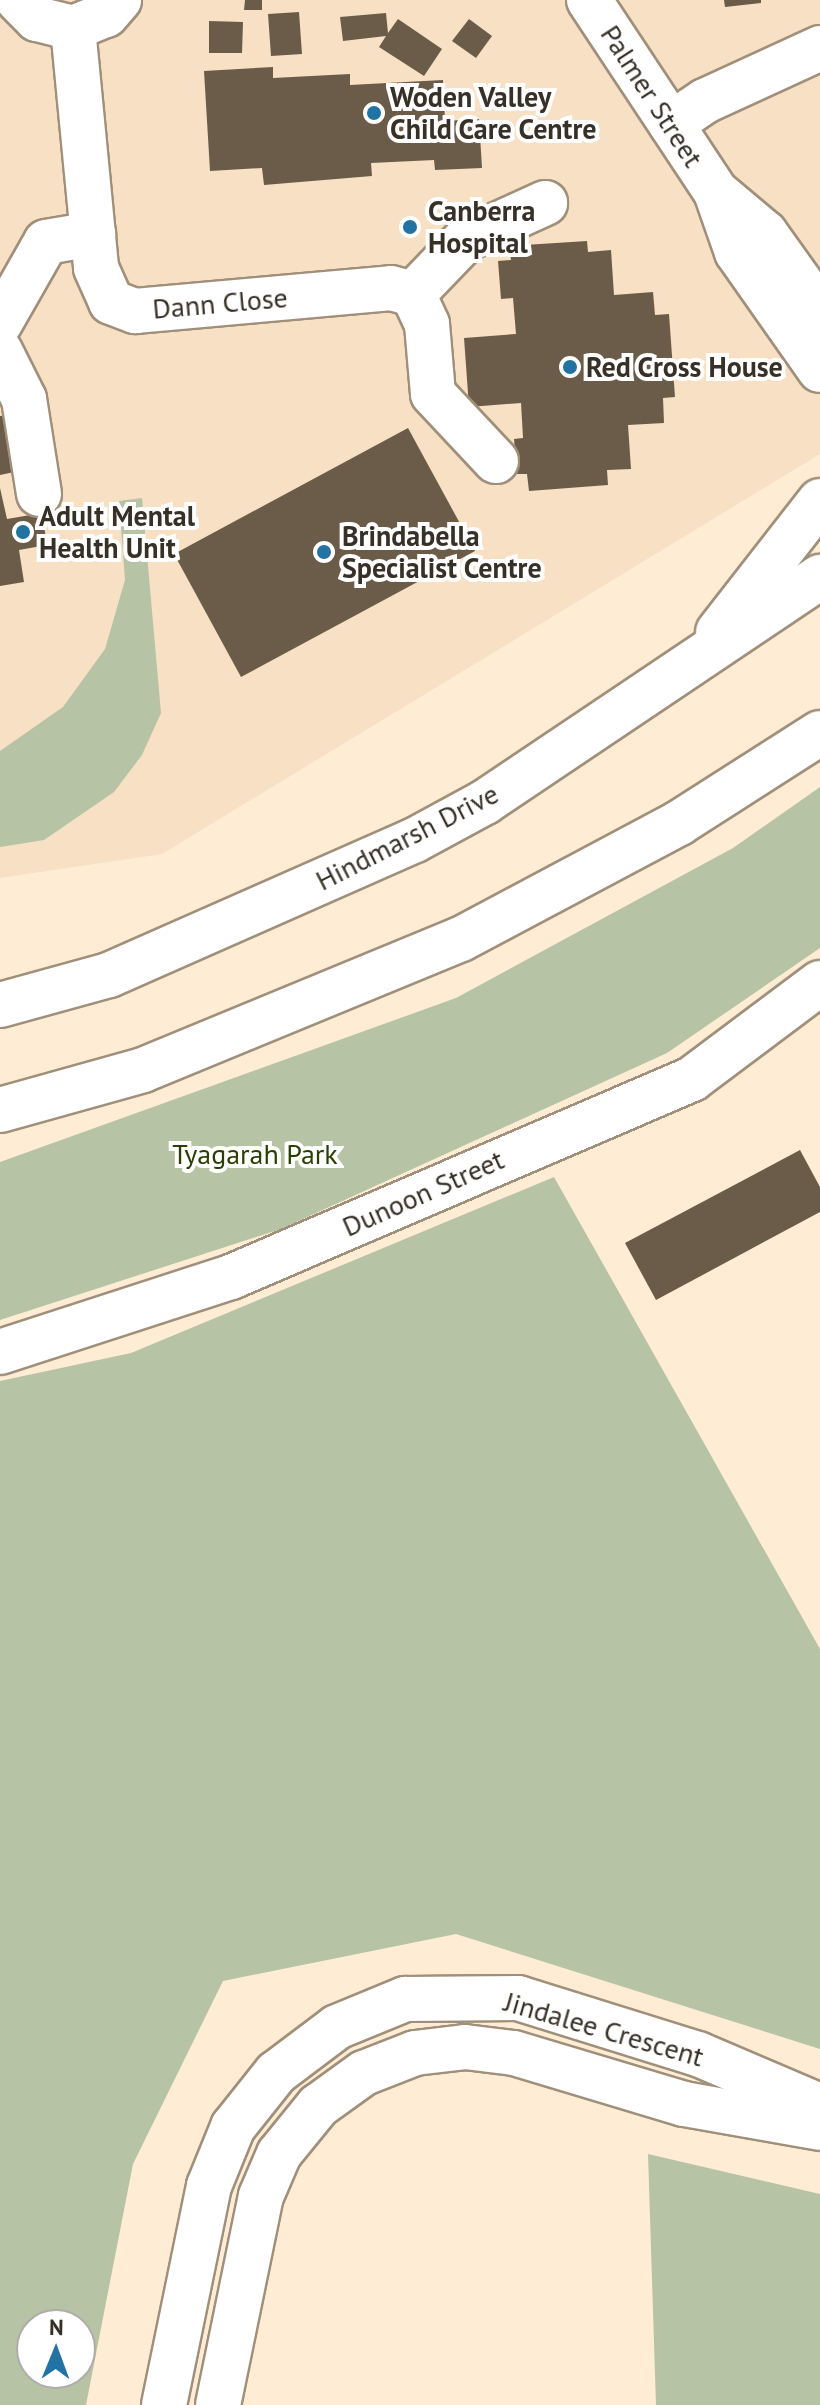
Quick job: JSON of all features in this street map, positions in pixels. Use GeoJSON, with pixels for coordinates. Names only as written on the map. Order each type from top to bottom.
{"type":"FeatureCollection","features":[{"type":"Feature","properties":{"kind":"street"},"geometry":{"type":"LineString","coordinates":[[18,0],[37,19],[73,28],[106,15],[119,0]]}},
{"type":"Feature","properties":{"kind":"street","name":"Palmer Street"},"geometry":{"type":"LineString","coordinates":[[589,0],[716,192],[737,252],[820,370]]}},
{"type":"Feature","properties":{"kind":"street","name":"Dann Close"},"geometry":{"type":"LineString","coordinates":[[73,28],[98,282],[103,294],[123,309],[391,288],[413,294]]}},
{"type":"Feature","properties":{"kind":"street"},"geometry":{"type":"LineString","coordinates":[[671,124],[705,101],[820,48]]}},
{"type":"Feature","properties":{"kind":"street","name":"Palmer Street"},"geometry":{"type":"LineString","coordinates":[[716,192],[765,233],[820,310]]}},
{"type":"Feature","properties":{"kind":"street"},"geometry":{"type":"LineString","coordinates":[[496,461],[433,394],[427,324],[413,294],[466,239],[545,203]]}},
{"type":"Feature","properties":{"kind":"street"},"geometry":{"type":"LineString","coordinates":[[0,323],[46,242],[93,234]]}},
{"type":"Feature","properties":{"kind":"street"},"geometry":{"type":"LineString","coordinates":[[0,351],[24,399],[39,494]]}},
{"type":"Feature","properties":{"kind":"street"},"geometry":{"type":"LineString","coordinates":[[692,665],[820,501]]}},
{"type":"Feature","properties":{"kind":"street","name":"Hindmarsh Drive"},"geometry":{"type":"LineString","coordinates":[[0,1005],[109,975],[415,840],[485,802],[820,577]]}},
{"type":"Feature","properties":{"kind":"street"},"geometry":{"type":"LineString","coordinates":[[0,1110],[143,1070],[461,939],[679,823],[820,733]]}},
{"type":"Feature","properties":{"kind":"street","name":"Dunoon Street"},"geometry":{"type":"LineString","coordinates":[[0,1352],[231,1277],[692,1079],[820,983]]}},
{"type":"Feature","properties":{"kind":"street","name":"Jindalee Crescent"},"geometry":{"type":"LineString","coordinates":[[164,2405],[209,2186],[233,2127],[276,2073],[337,2027],[405,1999],[518,1998],[698,2054],[820,2106]]}},
{"type":"Feature","properties":{"kind":"street","name":"Jindalee Crescent"},"geometry":{"type":"LineString","coordinates":[[218,2405],[261,2196],[279,2154],[318,2106],[364,2073],[415,2053],[465,2047],[514,2053],[684,2104],[820,2128]]}},
{"type":"Feature","properties":{"kind":"shaded area","name":"Canberra Hospital"},"geometry":{"type":"Polygon","coordinates":[[[0,0],[820,0],[820,454],[162,854],[0,878],[0,0]]]}},
{"type":"Feature","properties":{"kind":"green space"},"geometry":{"type":"Polygon","coordinates":[[[142,498],[161,713],[142,755],[114,792],[44,840],[0,847],[0,751],[63,707],[105,649],[125,580],[119,501],[142,498]]]}},
{"type":"Feature","properties":{"kind":"green space","name":"Tyagarah Park"},"geometry":{"type":"Polygon","coordinates":[[[820,787],[820,948],[667,1053],[281,1229],[0,1320],[0,1162],[456,998],[733,848],[820,787]]]}},
{"type":"Feature","properties":{"kind":"green space"},"geometry":{"type":"Polygon","coordinates":[[[554,1177],[820,1649],[820,2049],[456,1934],[223,1981],[133,2164],[96,2354],[96,2309],[16,2309],[16,2389],[89,2389],[86,2405],[0,2405],[0,1381],[131,1353],[554,1177]]]}},
{"type":"Feature","properties":{"kind":"green space"},"geometry":{"type":"Polygon","coordinates":[[[648,2154],[820,2194],[820,2405],[656,2405],[648,2154]]]}},
{"type":"Feature","properties":{"kind":"building"},"geometry":{"type":"Polygon","coordinates":[[[245,0],[262,0],[262,10],[244,10],[245,0]]]}},
{"type":"Feature","properties":{"kind":"building"},"geometry":{"type":"Polygon","coordinates":[[[724,0],[761,0],[761,3],[725,7],[724,0]]]}},
{"type":"Feature","properties":{"kind":"building"},"geometry":{"type":"Polygon","coordinates":[[[299,12],[302,54],[271,56],[268,14],[299,12]]]}},
{"type":"Feature","properties":{"kind":"building"},"geometry":{"type":"Polygon","coordinates":[[[386,13],[388,33],[398,19],[442,49],[424,76],[379,47],[386,36],[343,41],[340,17],[386,13]]]}},
{"type":"Feature","properties":{"kind":"building"},"geometry":{"type":"Polygon","coordinates":[[[469,19],[492,36],[476,58],[452,41],[469,19]]]}},
{"type":"Feature","properties":{"kind":"building"},"geometry":{"type":"Polygon","coordinates":[[[209,21],[243,22],[242,53],[209,53],[209,21]]]}},
{"type":"Feature","properties":{"kind":"building"},"geometry":{"type":"Polygon","coordinates":[[[273,67],[273,78],[350,74],[350,85],[443,80],[445,121],[479,119],[482,168],[435,170],[434,160],[371,163],[372,176],[264,185],[262,168],[210,171],[204,71],[273,67]]]}},
{"type":"Feature","properties":{"kind":"building","name":"Red Cross House"},"geometry":{"type":"Polygon","coordinates":[[[587,241],[588,252],[611,250],[614,295],[653,292],[655,315],[669,314],[675,397],[663,398],[664,423],[628,425],[631,469],[607,470],[608,485],[529,491],[527,474],[517,474],[514,439],[523,438],[521,403],[469,407],[464,338],[516,334],[513,298],[501,299],[498,261],[511,260],[509,246],[587,241]]]}},
{"type":"Feature","properties":{"kind":"building","name":"Adult Mental Health Unit"},"geometry":{"type":"Polygon","coordinates":[[[9,415],[19,471],[0,475],[0,416],[9,415]]]}},
{"type":"Feature","properties":{"kind":"building","name":"Brindabella Specialist Centre"},"geometry":{"type":"Polygon","coordinates":[[[408,428],[475,551],[241,677],[174,554],[408,428]]]}},
{"type":"Feature","properties":{"kind":"building","name":"Adult Mental Health Unit"},"geometry":{"type":"Polygon","coordinates":[[[0,488],[7,519],[42,513],[47,545],[19,550],[24,582],[0,586],[0,488]]]}},
{"type":"Feature","properties":{"kind":"building"},"geometry":{"type":"Polygon","coordinates":[[[800,1150],[820,1187],[820,1212],[656,1300],[625,1243],[800,1150]]]}},
{"type":"Feature","properties":{"kind":"place","name":"Woden Valley Child Care Centre"},"geometry":{"type":"Point","coordinates":[374,113]}},
{"type":"Feature","properties":{"kind":"place","name":"Canberra Hospital"},"geometry":{"type":"Point","coordinates":[410,227]}},
{"type":"Feature","properties":{"kind":"place","name":"Red Cross House"},"geometry":{"type":"Point","coordinates":[570,367]}},
{"type":"Feature","properties":{"kind":"place","name":"Adult Mental Health Unit"},"geometry":{"type":"Point","coordinates":[23,532]}},
{"type":"Feature","properties":{"kind":"place","name":"Brindabella Specialist Centre"},"geometry":{"type":"Point","coordinates":[324,552]}}]}
